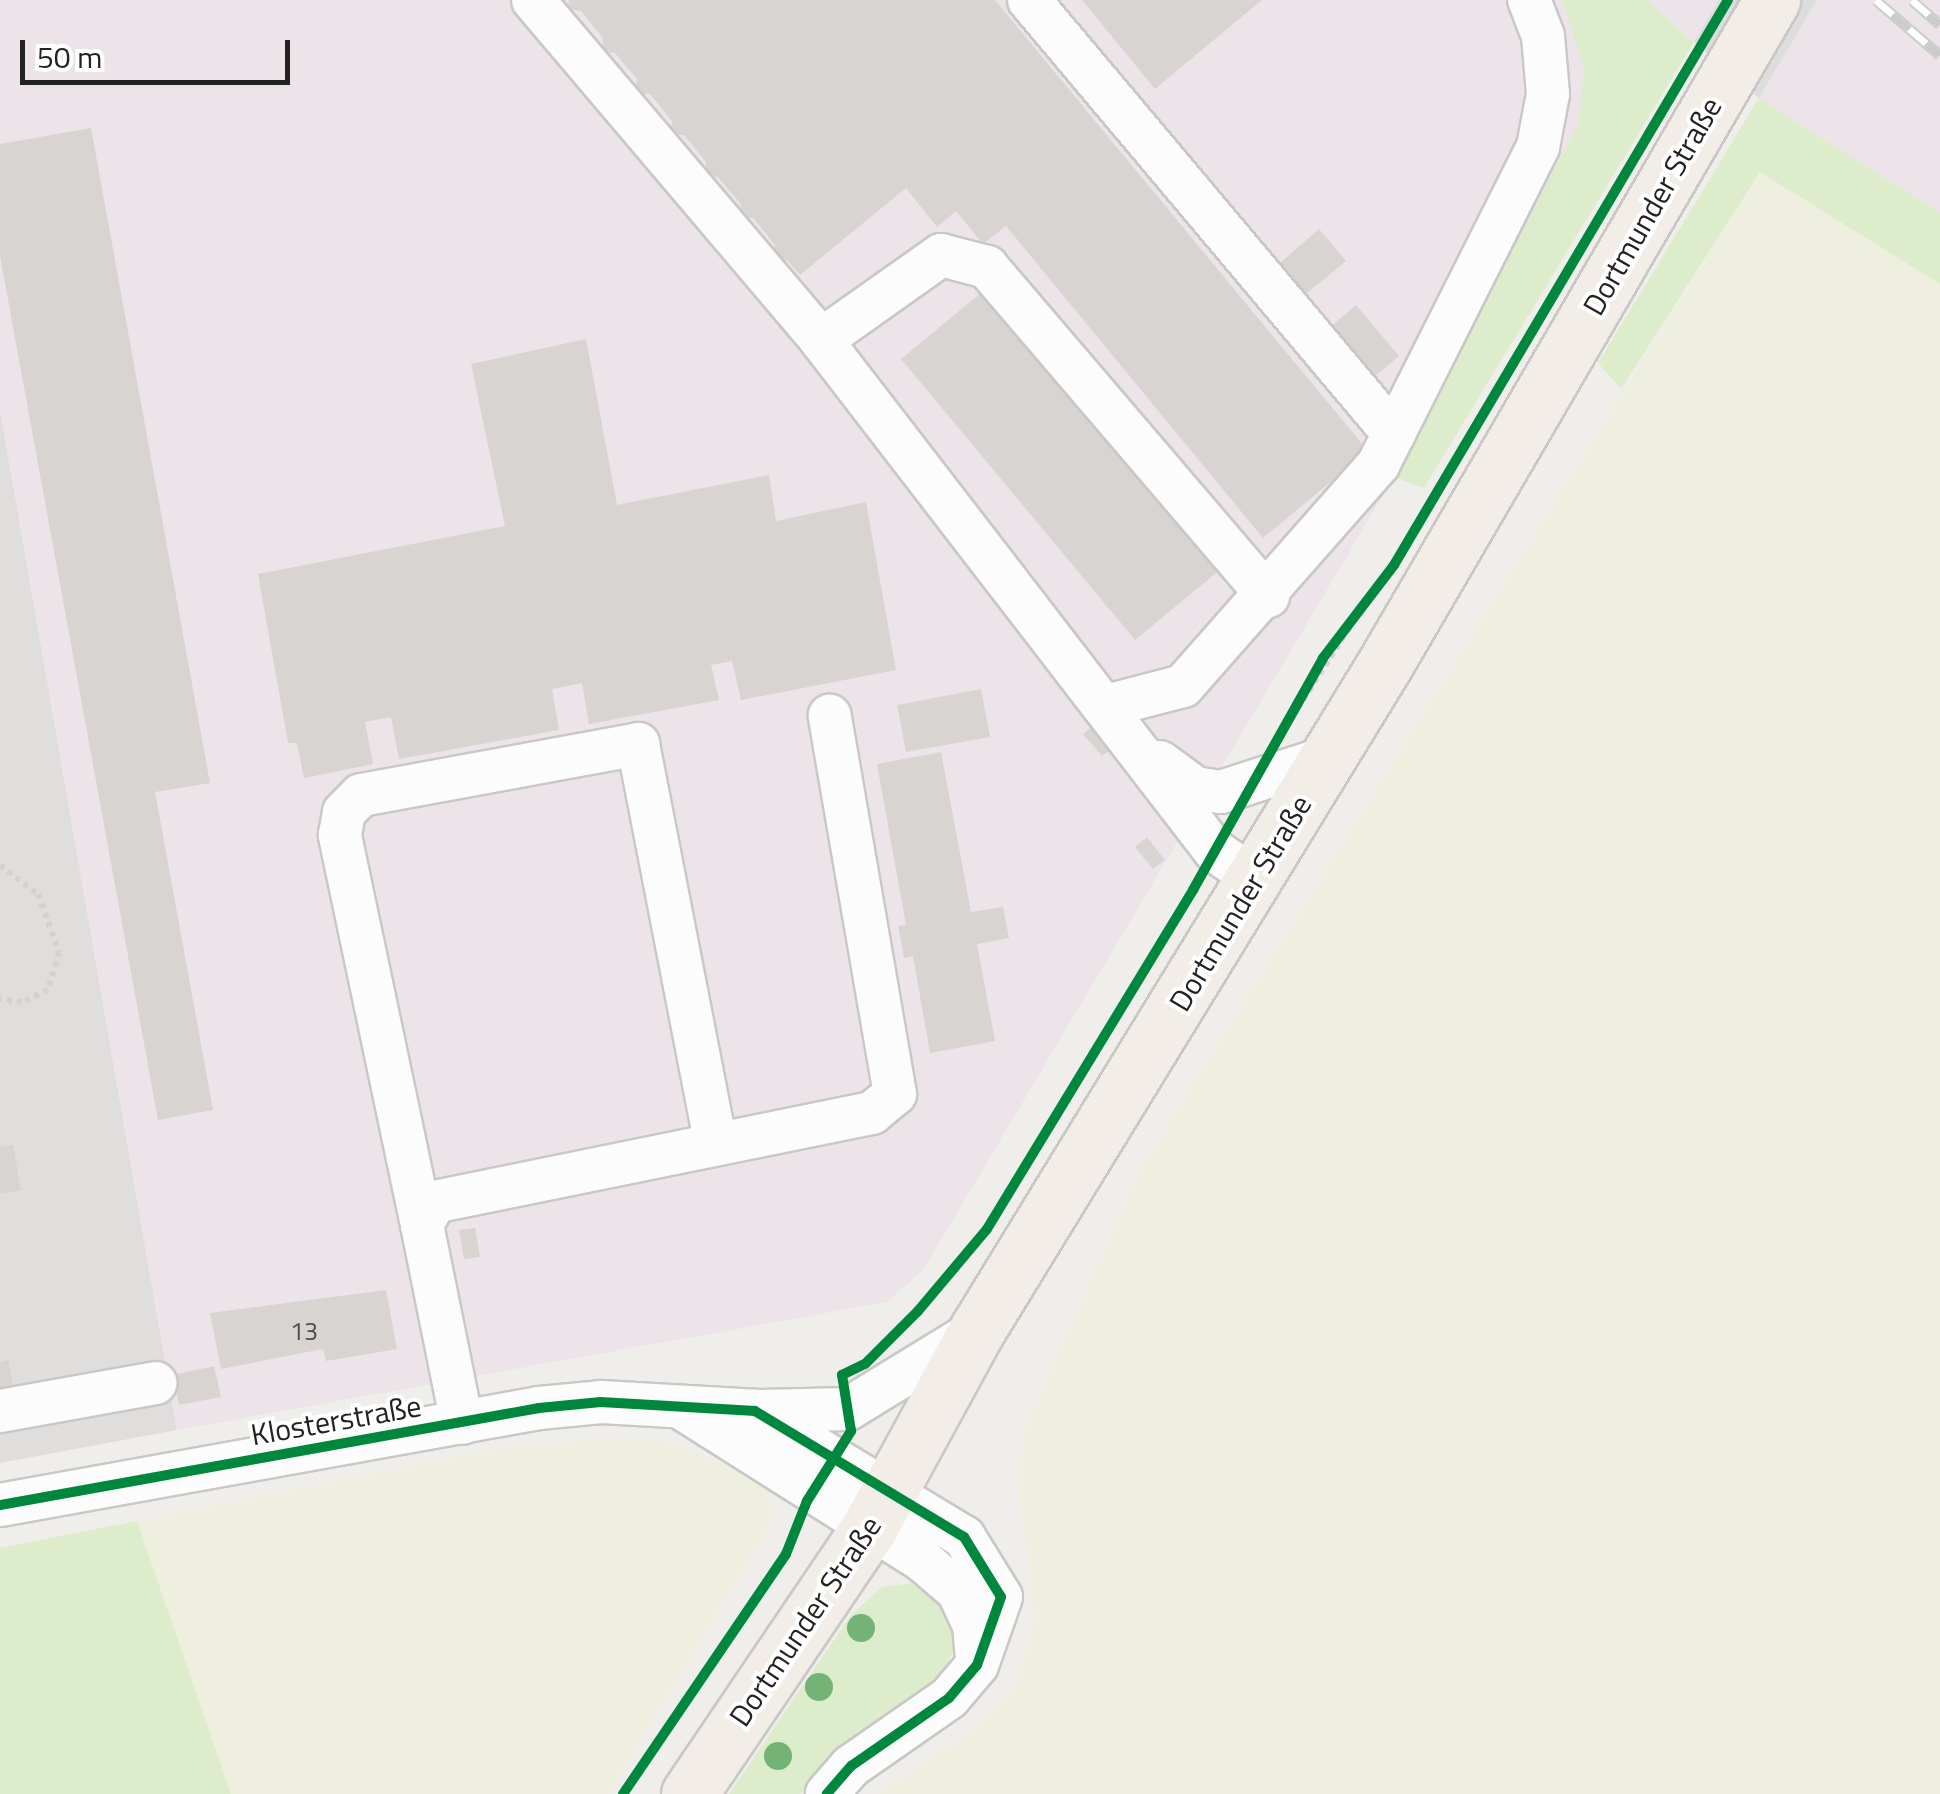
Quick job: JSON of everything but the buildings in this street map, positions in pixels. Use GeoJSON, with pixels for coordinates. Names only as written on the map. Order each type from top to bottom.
{"type":"FeatureCollection","features":[{"type":"Feature","properties":{"kind":"main road","name":"Dortmunder Straße"},"geometry":{"type":"LineString","coordinates":[[689,1794],[878,1510],[976,1330],[1329,757],[1772,0]]}},
{"type":"Feature","properties":{"kind":"street"},"geometry":{"type":"LineString","coordinates":[[533,0],[821,340],[1110,705],[1215,851],[1254,878]]}},
{"type":"Feature","properties":{"kind":"street"},"geometry":{"type":"LineString","coordinates":[[1029,0],[1394,434]]}},
{"type":"Feature","properties":{"kind":"street"},"geometry":{"type":"LineString","coordinates":[[1110,705],[1183,686],[1268,596],[1378,465],[1538,146],[1548,94],[1543,36],[1529,0]]}},
{"type":"Feature","properties":{"kind":"street"},"geometry":{"type":"LineString","coordinates":[[821,340],[941,255],[987,267],[1268,596]]}},
{"type":"Feature","properties":{"kind":"street"},"geometry":{"type":"LineString","coordinates":[[422,1225],[434,1202],[449,1196],[872,1114],[895,1094],[830,716]]}},
{"type":"Feature","properties":{"kind":"street"},"geometry":{"type":"LineString","coordinates":[[462,1422],[340,835],[344,812],[361,795],[638,744],[716,1144]]}},
{"type":"Feature","properties":{"kind":"street"},"geometry":{"type":"LineString","coordinates":[[1147,753],[1195,788],[1253,785],[1329,757]]}},
{"type":"Feature","properties":{"kind":"street"},"geometry":{"type":"LineString","coordinates":[[683,1409],[848,1409],[976,1330]]}},
{"type":"Feature","properties":{"kind":"street"},"geometry":{"type":"LineString","coordinates":[[0,1411],[156,1383]]}},
{"type":"Feature","properties":{"kind":"street","name":"Klosterstraße"},"geometry":{"type":"LineString","coordinates":[[0,1506],[462,1422],[601,1402],[683,1409],[811,1494],[878,1510]]}},
{"type":"Feature","properties":{"kind":"street"},"geometry":{"type":"LineString","coordinates":[[754,1411],[878,1510],[964,1537],[1001,1597],[977,1665],[949,1698],[851,1766],[827,1794]]}},
{"type":"Feature","properties":{"kind":"path"},"geometry":{"type":"LineString","coordinates":[[1253,785],[1323,658],[1370,596]]}},
{"type":"Feature","properties":{"kind":"path"},"geometry":{"type":"LineString","coordinates":[[0,865],[38,894],[60,952],[48,990],[22,1002],[0,999]]}},
{"type":"Feature","properties":{"kind":"path"},"geometry":{"type":"LineString","coordinates":[[892,1338],[976,1242]]}},
{"type":"Feature","properties":{"kind":"path"},"geometry":{"type":"LineString","coordinates":[[623,1794],[786,1554],[811,1494]]}},
{"type":"Feature","properties":{"kind":"shaded area"},"geometry":{"type":"Polygon","coordinates":[[[0,0],[1562,0],[1584,69],[1580,122],[1394,477],[923,1270],[887,1302],[177,1430],[0,409],[0,0]]]}},
{"type":"Feature","properties":{"kind":"shaded area"},"geometry":{"type":"Polygon","coordinates":[[[1646,0],[1940,0],[1940,213],[1759,98],[1646,0]]]}},
{"type":"Feature","properties":{"kind":"shaded area"},"geometry":{"type":"Polygon","coordinates":[[[0,409],[177,1430],[0,1463],[0,409]]]}},
{"type":"Feature","properties":{"kind":"shaded area"},"geometry":{"type":"Polygon","coordinates":[[[0,663],[19,670],[47,809],[0,816],[0,663]]]}},
{"type":"Feature","properties":{"kind":"green space"},"geometry":{"type":"Polygon","coordinates":[[[1562,0],[1646,0],[1694,42],[1424,488],[1394,477],[1579,122],[1584,69],[1562,0]]]}},
{"type":"Feature","properties":{"kind":"green space"},"geometry":{"type":"Polygon","coordinates":[[[1759,98],[1940,213],[1940,284],[1760,172],[1621,389],[1598,363],[1759,98]]]}},
{"type":"Feature","properties":{"kind":"green space"},"geometry":{"type":"Polygon","coordinates":[[[1760,172],[1940,284],[1940,1794],[878,1794],[969,1734],[1017,1685],[1035,1619],[1018,1484],[1026,1426],[1141,1168],[1760,172]]]}},
{"type":"Feature","properties":{"kind":"green space"},"geometry":{"type":"Polygon","coordinates":[[[610,1438],[669,1442],[740,1472],[762,1488],[776,1515],[608,1794],[231,1794],[137,1521],[493,1450],[610,1438]]]}},
{"type":"Feature","properties":{"kind":"green space"},"geometry":{"type":"Polygon","coordinates":[[[137,1521],[231,1794],[0,1794],[0,1548],[137,1521]]]}},
{"type":"Feature","properties":{"kind":"green space"},"geometry":{"type":"Polygon","coordinates":[[[911,1583],[952,1611],[957,1646],[932,1689],[849,1747],[800,1794],[729,1794],[851,1615],[882,1587],[911,1583]]]}},
{"type":"Feature","properties":{"kind":"pier"},"geometry":{"type":"Polygon","coordinates":[[[1719,0],[1817,0],[1759,98],[1694,42],[1719,0]]]}},
{"type":"Feature","properties":{"kind":"railway"},"geometry":{"type":"LineString","coordinates":[[1876,0],[1940,55]]}},
{"type":"Feature","properties":{"kind":"railway"},"geometry":{"type":"LineString","coordinates":[[1912,0],[1940,24]]}},
{"type":"Feature","properties":{"kind":"cycle path"},"geometry":{"type":"LineString","coordinates":[[623,1794],[786,1554],[807,1501],[851,1431],[842,1375],[865,1364],[918,1311],[987,1229],[1193,890],[1323,658],[1394,565],[1728,0]]}},
{"type":"Feature","properties":{"kind":"cycle path"},"geometry":{"type":"LineString","coordinates":[[0,1505],[539,1408],[601,1402],[755,1411],[964,1537],[1001,1597],[977,1665],[949,1698],[851,1766],[827,1794]]}}]}
